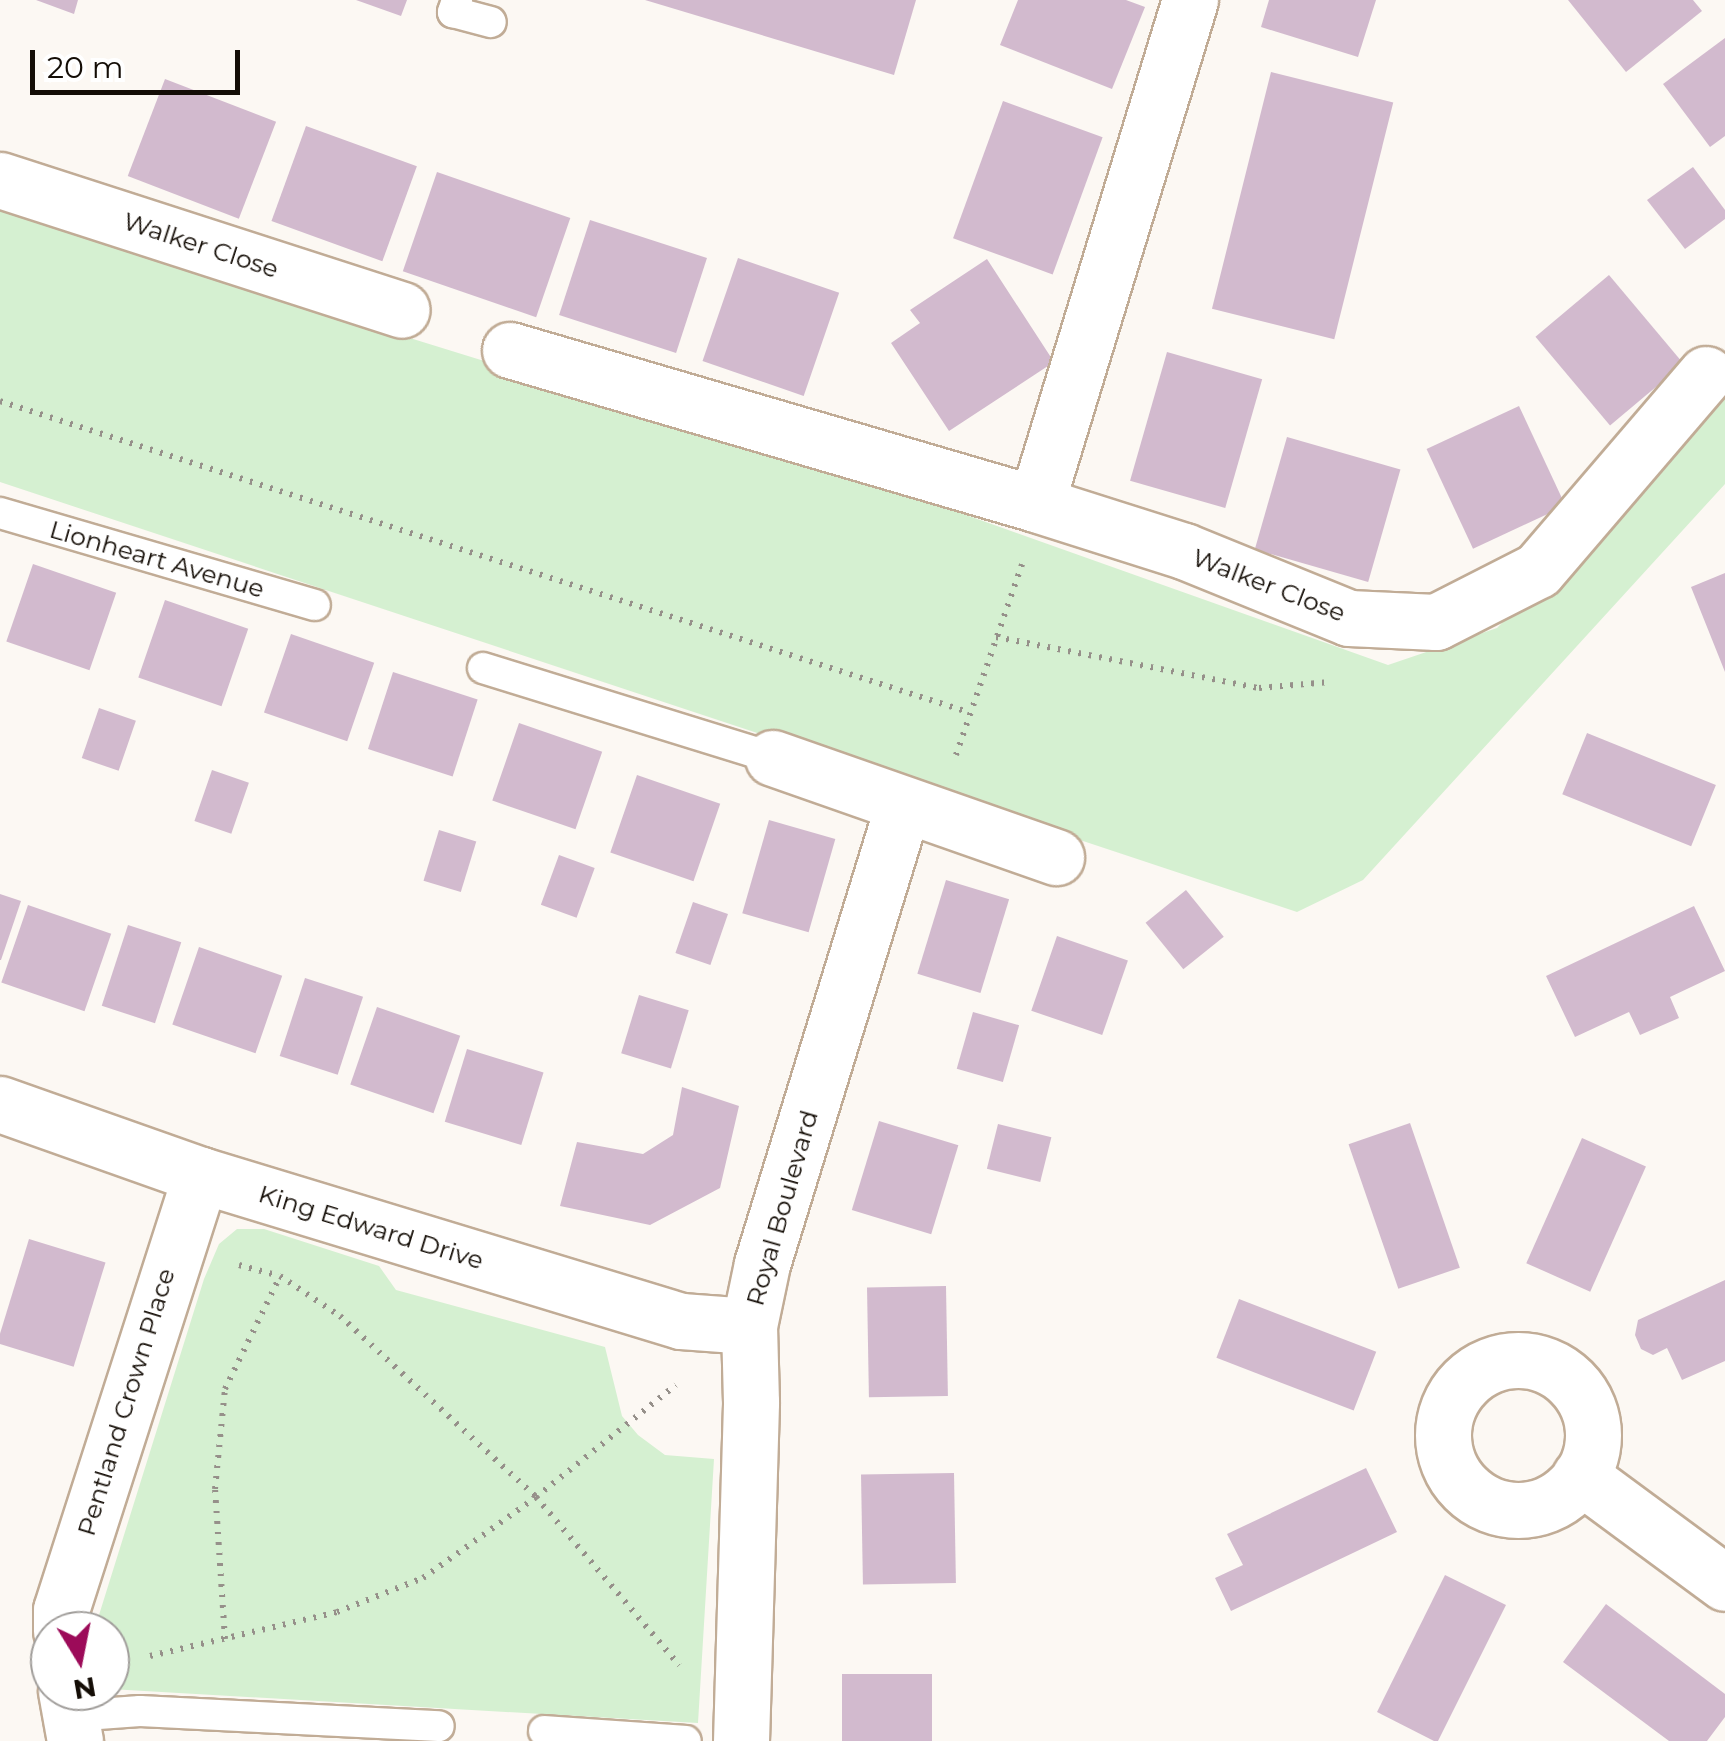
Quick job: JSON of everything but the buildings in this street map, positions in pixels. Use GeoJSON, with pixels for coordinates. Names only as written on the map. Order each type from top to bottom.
{"type":"FeatureCollection","features":[{"type":"Feature","properties":{"kind":"street"},"geometry":{"type":"LineString","coordinates":[[1036,504],[1190,0]]}},
{"type":"Feature","properties":{"kind":"street","name":"Walker Close"},"geometry":{"type":"LineString","coordinates":[[0,180],[402,310]]}},
{"type":"Feature","properties":{"kind":"street","name":"Walker Close"},"geometry":{"type":"LineString","coordinates":[[510,350],[1036,504],[1184,552],[1349,618],[1436,622],[1538,570],[1706,374]]}},
{"type":"Feature","properties":{"kind":"street"},"geometry":{"type":"LineString","coordinates":[[773,758],[1056,858]]}},
{"type":"Feature","properties":{"kind":"street","name":"Royal Boulevard"},"geometry":{"type":"LineString","coordinates":[[741,1741],[751,1402],[749,1326],[762,1264],[921,813]]}},
{"type":"Feature","properties":{"kind":"street","name":"King Edward Drive"},"geometry":{"type":"LineString","coordinates":[[0,1104],[201,1175],[681,1320],[749,1326]]}},
{"type":"Feature","properties":{"kind":"street","name":"Pentland Crown Place"},"geometry":{"type":"LineString","coordinates":[[61,1611],[174,1249],[201,1175]]}},
{"type":"Feature","properties":{"kind":"street"},"geometry":{"type":"LineString","coordinates":[[1580,1476],[1725,1583]]}},
{"type":"Feature","properties":{"kind":"lane"},"geometry":{"type":"LineString","coordinates":[[457,0],[453,12],[491,22]]}},
{"type":"Feature","properties":{"kind":"lane","name":"Lionheart Avenue"},"geometry":{"type":"LineString","coordinates":[[0,513],[315,605]]}},
{"type":"Feature","properties":{"kind":"lane"},"geometry":{"type":"LineString","coordinates":[[483,668],[773,758]]}},
{"type":"Feature","properties":{"kind":"lane"},"geometry":{"type":"LineString","coordinates":[[71,1716],[140,1711],[439,1726]]}},
{"type":"Feature","properties":{"kind":"lane"},"geometry":{"type":"LineString","coordinates":[[544,1731],[686,1741]]}},
{"type":"Feature","properties":{"kind":"path"},"geometry":{"type":"LineString","coordinates":[[0,401],[968,712]]}},
{"type":"Feature","properties":{"kind":"path"},"geometry":{"type":"LineString","coordinates":[[921,813],[968,712],[1027,550],[1036,504]]}},
{"type":"Feature","properties":{"kind":"path"},"geometry":{"type":"LineString","coordinates":[[174,1249],[280,1276],[340,1316],[536,1497],[691,1681]]}},
{"type":"Feature","properties":{"kind":"path"},"geometry":{"type":"LineString","coordinates":[[225,1639],[215,1489],[224,1389],[280,1276]]}},
{"type":"Feature","properties":{"kind":"path"},"geometry":{"type":"LineString","coordinates":[[139,1658],[338,1612],[423,1578],[536,1497],[749,1326]]}},
{"type":"Feature","properties":{"kind":"green space"},"geometry":{"type":"Polygon","coordinates":[[[0,211],[865,479],[1388,665],[1497,628],[1725,394],[1725,484],[1363,880],[1297,912],[0,482],[0,211]]]}},
{"type":"Feature","properties":{"kind":"green space"},"geometry":{"type":"Polygon","coordinates":[[[237,1229],[264,1229],[379,1266],[396,1290],[605,1347],[622,1416],[638,1435],[665,1455],[714,1459],[698,1723],[130,1690],[130,1611],[100,1611],[204,1279],[219,1244],[237,1229]]]}}]}
